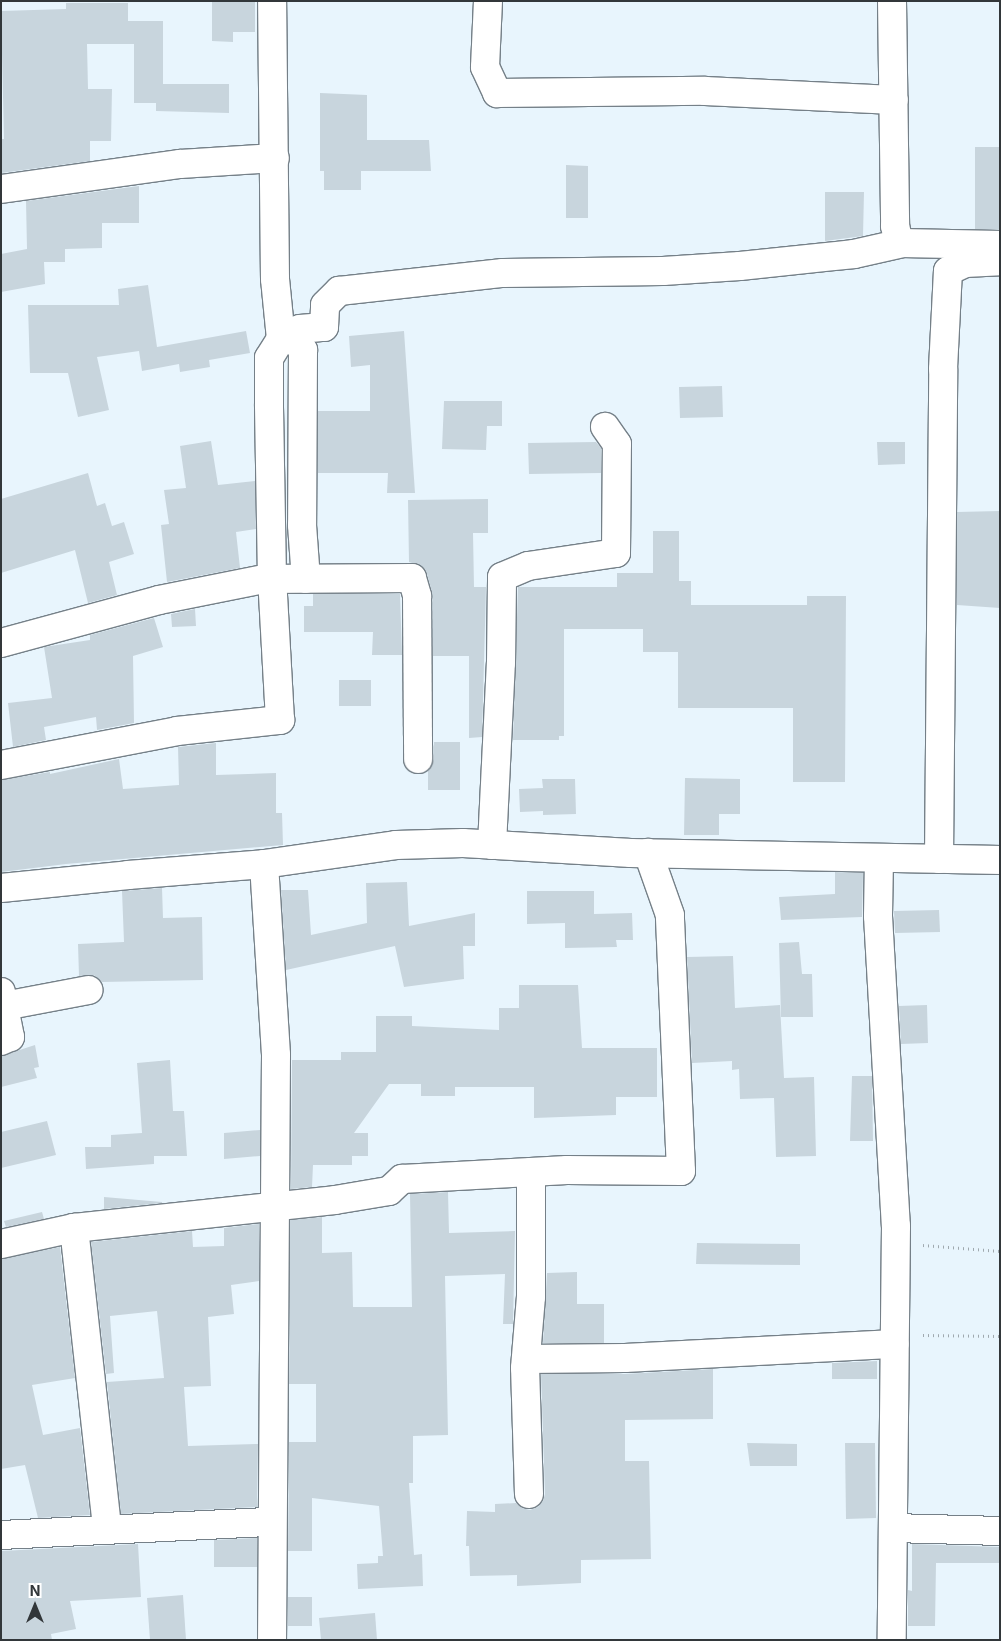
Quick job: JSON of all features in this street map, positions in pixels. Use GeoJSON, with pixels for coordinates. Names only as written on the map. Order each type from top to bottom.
{"type":"FeatureCollection","features":[{"type":"Feature","properties":{"kind":"street"},"geometry":{"type":"LineString","coordinates":[[272,1],[275,279],[285,337],[303,350],[302,525],[306,578]]}},
{"type":"Feature","properties":{"kind":"street"},"geometry":{"type":"LineString","coordinates":[[488,1],[486,67],[497,93],[705,91],[894,100]]}},
{"type":"Feature","properties":{"kind":"street"},"geometry":{"type":"LineString","coordinates":[[892,1],[895,226],[898,238],[903,243]]}},
{"type":"Feature","properties":{"kind":"street"},"geometry":{"type":"LineString","coordinates":[[1,189],[180,164],[275,158]]}},
{"type":"Feature","properties":{"kind":"street"},"geometry":{"type":"LineString","coordinates":[[1,765],[177,731],[280,720],[272,579],[269,358],[285,337],[300,328],[324,327],[325,306],[340,291],[503,273],[663,271],[740,266],[854,254],[903,243],[1000,245]]}},
{"type":"Feature","properties":{"kind":"street"},"geometry":{"type":"LineString","coordinates":[[939,859],[943,369],[948,271],[965,263],[1000,261]]}},
{"type":"Feature","properties":{"kind":"street"},"geometry":{"type":"LineString","coordinates":[[492,845],[502,663],[502,577],[528,566],[616,553],[617,444],[605,427]]}},
{"type":"Feature","properties":{"kind":"street"},"geometry":{"type":"LineString","coordinates":[[1,644],[159,600],[272,579],[412,578],[418,596],[418,759]]}},
{"type":"Feature","properties":{"kind":"street"},"geometry":{"type":"LineString","coordinates":[[1,888],[264,864],[396,845],[463,843],[648,853],[1000,860]]}},
{"type":"Feature","properties":{"kind":"street"},"geometry":{"type":"LineString","coordinates":[[1,1244],[74,1228],[390,1191],[402,1180],[531,1172],[681,1171],[670,916],[648,853]]}},
{"type":"Feature","properties":{"kind":"street"},"geometry":{"type":"LineString","coordinates":[[879,858],[878,916],[896,1244],[892,1640]]}},
{"type":"Feature","properties":{"kind":"street"},"geometry":{"type":"LineString","coordinates":[[264,864],[276,1055],[271,1522],[272,1640]]}},
{"type":"Feature","properties":{"kind":"street"},"geometry":{"type":"LineString","coordinates":[[1,1041],[10,1037],[3,999],[89,990]]}},
{"type":"Feature","properties":{"kind":"street"},"geometry":{"type":"LineString","coordinates":[[529,1494],[526,1359],[531,1297],[531,1172]]}},
{"type":"Feature","properties":{"kind":"street"},"geometry":{"type":"LineString","coordinates":[[74,1228],[107,1529]]}},
{"type":"Feature","properties":{"kind":"street"},"geometry":{"type":"LineString","coordinates":[[526,1359],[625,1358],[895,1339]]}},
{"type":"Feature","properties":{"kind":"street"},"geometry":{"type":"LineString","coordinates":[[1,1535],[271,1522]]}},
{"type":"Feature","properties":{"kind":"street"},"geometry":{"type":"LineString","coordinates":[[893,1528],[1000,1531]]}},
{"type":"Feature","properties":{"kind":"path"},"geometry":{"type":"LineString","coordinates":[[896,1244],[1000,1251]]}},
{"type":"Feature","properties":{"kind":"path"},"geometry":{"type":"LineString","coordinates":[[895,1339],[1000,1336]]}},
{"type":"Feature","properties":{"kind":"building"},"geometry":{"type":"Polygon","coordinates":[[[212,1],[255,1],[255,32],[233,32],[233,42],[212,41],[212,1]]]}},
{"type":"Feature","properties":{"kind":"building"},"geometry":{"type":"Polygon","coordinates":[[[66,3],[128,3],[128,21],[163,21],[163,84],[229,84],[229,113],[156,111],[156,103],[134,103],[134,44],[87,44],[88,89],[112,89],[111,141],[90,141],[90,161],[1,173],[1,139],[4,139],[1,11],[66,9],[66,3]]]}},
{"type":"Feature","properties":{"kind":"building"},"geometry":{"type":"Polygon","coordinates":[[[320,93],[367,95],[367,140],[429,140],[431,171],[361,171],[361,190],[324,190],[324,171],[320,171],[320,93]]]}},
{"type":"Feature","properties":{"kind":"building"},"geometry":{"type":"Polygon","coordinates":[[[975,147],[1000,147],[1000,229],[975,229],[975,147]]]}},
{"type":"Feature","properties":{"kind":"building"},"geometry":{"type":"Polygon","coordinates":[[[566,165],[588,166],[588,218],[566,218],[566,165]]]}},
{"type":"Feature","properties":{"kind":"building"},"geometry":{"type":"Polygon","coordinates":[[[139,186],[139,223],[102,223],[102,248],[65,249],[65,262],[44,262],[45,284],[1,292],[1,254],[27,249],[26,201],[139,186]]]}},
{"type":"Feature","properties":{"kind":"building"},"geometry":{"type":"Polygon","coordinates":[[[825,192],[864,192],[863,236],[825,241],[825,192]]]}},
{"type":"Feature","properties":{"kind":"building"},"geometry":{"type":"Polygon","coordinates":[[[148,285],[157,347],[246,331],[250,353],[209,360],[210,367],[180,372],[179,364],[142,371],[139,351],[97,357],[109,410],[78,417],[68,373],[30,373],[28,305],[119,305],[118,289],[148,285]]]}},
{"type":"Feature","properties":{"kind":"building"},"geometry":{"type":"Polygon","coordinates":[[[404,331],[415,493],[387,493],[388,473],[318,473],[318,411],[370,411],[370,365],[351,367],[349,336],[404,331]]]}},
{"type":"Feature","properties":{"kind":"building"},"geometry":{"type":"Polygon","coordinates":[[[722,386],[723,417],[680,418],[679,387],[722,386]]]}},
{"type":"Feature","properties":{"kind":"building"},"geometry":{"type":"Polygon","coordinates":[[[444,401],[502,401],[502,426],[487,426],[486,450],[442,449],[444,401]]]}},
{"type":"Feature","properties":{"kind":"building"},"geometry":{"type":"Polygon","coordinates":[[[211,441],[218,485],[255,481],[256,529],[236,532],[240,568],[167,582],[161,525],[169,524],[164,490],[186,488],[180,446],[211,441]]]}},
{"type":"Feature","properties":{"kind":"building"},"geometry":{"type":"Polygon","coordinates":[[[596,442],[601,448],[601,473],[529,474],[528,443],[596,442]]]}},
{"type":"Feature","properties":{"kind":"building"},"geometry":{"type":"Polygon","coordinates":[[[877,442],[905,442],[905,464],[878,465],[877,442]]]}},
{"type":"Feature","properties":{"kind":"building"},"geometry":{"type":"Polygon","coordinates":[[[88,473],[97,506],[105,503],[112,526],[124,522],[134,554],[109,562],[117,595],[88,603],[75,550],[1,573],[1,499],[88,473]]]}},
{"type":"Feature","properties":{"kind":"building"},"geometry":{"type":"Polygon","coordinates":[[[488,499],[488,533],[473,533],[474,587],[486,587],[482,737],[469,738],[469,656],[433,656],[432,592],[427,574],[422,566],[409,562],[408,500],[488,499]]]}},
{"type":"Feature","properties":{"kind":"building"},"geometry":{"type":"Polygon","coordinates":[[[1000,511],[1000,608],[957,605],[957,512],[1000,511]]]}},
{"type":"Feature","properties":{"kind":"building"},"geometry":{"type":"Polygon","coordinates":[[[653,531],[679,531],[679,581],[691,581],[691,605],[807,605],[807,596],[846,596],[845,782],[793,782],[793,708],[678,708],[678,652],[643,652],[643,629],[564,629],[564,736],[559,736],[559,740],[513,740],[518,587],[617,587],[617,573],[653,573],[653,531]]]}},
{"type":"Feature","properties":{"kind":"building"},"geometry":{"type":"Polygon","coordinates":[[[313,594],[400,594],[402,655],[372,655],[373,632],[304,632],[304,606],[313,606],[313,594]]]}},
{"type":"Feature","properties":{"kind":"building"},"geometry":{"type":"Polygon","coordinates":[[[195,609],[196,626],[172,627],[171,614],[195,609]]]}},
{"type":"Feature","properties":{"kind":"building"},"geometry":{"type":"Polygon","coordinates":[[[154,618],[163,647],[133,656],[134,723],[97,730],[96,717],[44,727],[46,740],[13,747],[8,703],[52,698],[44,647],[90,640],[90,635],[154,618]]]}},
{"type":"Feature","properties":{"kind":"building"},"geometry":{"type":"Polygon","coordinates":[[[339,680],[371,680],[371,706],[339,706],[339,680]]]}},
{"type":"Feature","properties":{"kind":"building"},"geometry":{"type":"Polygon","coordinates":[[[434,742],[460,742],[460,790],[428,790],[428,771],[434,759],[434,742]]]}},
{"type":"Feature","properties":{"kind":"building"},"geometry":{"type":"Polygon","coordinates":[[[216,743],[216,775],[276,773],[276,813],[282,813],[283,845],[66,864],[1,872],[1,780],[50,772],[50,774],[119,759],[123,789],[179,785],[178,747],[216,743]]]}},
{"type":"Feature","properties":{"kind":"building"},"geometry":{"type":"Polygon","coordinates":[[[685,778],[740,779],[740,814],[719,814],[719,835],[684,835],[685,778]]]}},
{"type":"Feature","properties":{"kind":"building"},"geometry":{"type":"Polygon","coordinates":[[[542,779],[575,779],[576,814],[543,815],[543,811],[520,812],[519,789],[543,788],[542,779]]]}},
{"type":"Feature","properties":{"kind":"building"},"geometry":{"type":"Polygon","coordinates":[[[835,872],[863,873],[862,917],[781,920],[779,897],[835,894],[835,872]]]}},
{"type":"Feature","properties":{"kind":"building"},"geometry":{"type":"Polygon","coordinates":[[[407,882],[409,926],[475,913],[475,946],[463,946],[464,979],[404,987],[395,946],[286,970],[281,890],[308,890],[311,935],[367,923],[366,883],[407,882]]]}},
{"type":"Feature","properties":{"kind":"building"},"geometry":{"type":"Polygon","coordinates":[[[162,888],[163,918],[202,917],[203,980],[102,982],[94,975],[79,976],[78,944],[124,942],[122,891],[162,888]]]}},
{"type":"Feature","properties":{"kind":"building"},"geometry":{"type":"Polygon","coordinates":[[[527,891],[594,891],[594,914],[632,913],[633,940],[616,940],[617,947],[565,948],[565,923],[527,924],[527,891]]]}},
{"type":"Feature","properties":{"kind":"building"},"geometry":{"type":"Polygon","coordinates":[[[939,910],[940,932],[895,933],[894,911],[939,910]]]}},
{"type":"Feature","properties":{"kind":"building"},"geometry":{"type":"Polygon","coordinates":[[[799,942],[802,974],[812,974],[813,1017],[781,1017],[779,943],[799,942]]]}},
{"type":"Feature","properties":{"kind":"building"},"geometry":{"type":"Polygon","coordinates":[[[733,956],[735,1008],[780,1005],[784,1078],[814,1077],[816,1156],[776,1157],[774,1098],[740,1099],[739,1069],[732,1070],[732,1061],[692,1063],[687,957],[733,956]]]}},
{"type":"Feature","properties":{"kind":"building"},"geometry":{"type":"Polygon","coordinates":[[[519,985],[578,985],[582,1048],[657,1048],[657,1097],[616,1097],[616,1115],[534,1118],[534,1087],[455,1087],[455,1096],[421,1096],[421,1084],[389,1084],[354,1133],[368,1133],[368,1156],[352,1156],[352,1165],[313,1165],[312,1187],[291,1189],[292,1060],[341,1060],[341,1052],[376,1052],[376,1016],[412,1016],[412,1026],[499,1030],[499,1008],[519,1008],[519,985]]]}},
{"type":"Feature","properties":{"kind":"building"},"geometry":{"type":"Polygon","coordinates":[[[927,1005],[928,1043],[901,1044],[899,1006],[927,1005]]]}},
{"type":"Feature","properties":{"kind":"building"},"geometry":{"type":"Polygon","coordinates":[[[35,1045],[39,1067],[34,1068],[37,1078],[1,1087],[1,1056],[35,1045]]]}},
{"type":"Feature","properties":{"kind":"building"},"geometry":{"type":"Polygon","coordinates":[[[170,1060],[173,1111],[184,1111],[187,1156],[154,1156],[154,1164],[86,1169],[85,1147],[111,1147],[111,1135],[142,1133],[137,1063],[170,1060]]]}},
{"type":"Feature","properties":{"kind":"building"},"geometry":{"type":"Polygon","coordinates":[[[852,1076],[872,1076],[873,1141],[850,1141],[852,1076]]]}},
{"type":"Feature","properties":{"kind":"building"},"geometry":{"type":"Polygon","coordinates":[[[47,1121],[56,1155],[1,1168],[1,1132],[47,1121]]]}},
{"type":"Feature","properties":{"kind":"building"},"geometry":{"type":"Polygon","coordinates":[[[260,1130],[260,1156],[224,1159],[224,1133],[260,1130]]]}},
{"type":"Feature","properties":{"kind":"building"},"geometry":{"type":"Polygon","coordinates":[[[448,1192],[449,1233],[515,1231],[513,1324],[503,1324],[505,1274],[445,1276],[448,1435],[413,1436],[413,1483],[409,1483],[414,1555],[422,1554],[423,1586],[358,1589],[357,1564],[378,1563],[378,1556],[383,1556],[379,1506],[312,1498],[312,1551],[288,1551],[289,1442],[316,1442],[316,1384],[289,1384],[290,1220],[322,1217],[322,1253],[352,1252],[353,1307],[412,1307],[410,1194],[448,1192]]]}},
{"type":"Feature","properties":{"kind":"building"},"geometry":{"type":"Polygon","coordinates":[[[104,1197],[162,1202],[162,1203],[104,1209],[104,1197]]]}},
{"type":"Feature","properties":{"kind":"building"},"geometry":{"type":"Polygon","coordinates":[[[42,1212],[44,1219],[6,1227],[4,1221],[42,1212]]]}},
{"type":"Feature","properties":{"kind":"building"},"geometry":{"type":"Polygon","coordinates":[[[259,1224],[259,1281],[231,1285],[234,1314],[208,1317],[211,1386],[184,1387],[188,1446],[258,1444],[257,1507],[121,1514],[107,1382],[164,1378],[157,1311],[110,1316],[114,1373],[106,1374],[91,1242],[192,1231],[193,1247],[224,1246],[224,1228],[259,1224]]]}},
{"type":"Feature","properties":{"kind":"building"},"geometry":{"type":"Polygon","coordinates":[[[697,1243],[800,1244],[800,1265],[696,1264],[697,1243]]]}},
{"type":"Feature","properties":{"kind":"building"},"geometry":{"type":"Polygon","coordinates":[[[60,1247],[75,1378],[32,1385],[43,1435],[80,1428],[90,1515],[38,1518],[25,1465],[1,1469],[1,1259],[60,1247]]]}},
{"type":"Feature","properties":{"kind":"building"},"geometry":{"type":"Polygon","coordinates":[[[577,1272],[577,1304],[604,1304],[604,1343],[543,1343],[547,1273],[577,1272]]]}},
{"type":"Feature","properties":{"kind":"building"},"geometry":{"type":"Polygon","coordinates":[[[877,1361],[877,1379],[832,1379],[832,1363],[877,1361]]]}},
{"type":"Feature","properties":{"kind":"building"},"geometry":{"type":"Polygon","coordinates":[[[713,1369],[713,1419],[625,1420],[625,1461],[649,1461],[651,1559],[581,1560],[581,1583],[517,1586],[517,1575],[470,1576],[469,1546],[466,1546],[467,1511],[495,1512],[495,1504],[516,1503],[522,1508],[530,1510],[538,1507],[543,1501],[545,1494],[541,1374],[625,1374],[713,1369]]]}},
{"type":"Feature","properties":{"kind":"building"},"geometry":{"type":"Polygon","coordinates":[[[747,1443],[797,1444],[797,1466],[750,1466],[747,1443]]]}},
{"type":"Feature","properties":{"kind":"building"},"geometry":{"type":"Polygon","coordinates":[[[845,1443],[875,1443],[876,1518],[846,1519],[845,1443]]]}},
{"type":"Feature","properties":{"kind":"building"},"geometry":{"type":"Polygon","coordinates":[[[257,1538],[257,1567],[214,1567],[214,1540],[257,1538]]]}},
{"type":"Feature","properties":{"kind":"building"},"geometry":{"type":"Polygon","coordinates":[[[138,1544],[141,1597],[70,1601],[76,1629],[51,1634],[52,1640],[1,1640],[1,1551],[138,1544]]]}},
{"type":"Feature","properties":{"kind":"building"},"geometry":{"type":"Polygon","coordinates":[[[912,1544],[1000,1547],[1000,1563],[936,1563],[935,1626],[908,1626],[908,1590],[912,1591],[912,1544]]]}},
{"type":"Feature","properties":{"kind":"building"},"geometry":{"type":"Polygon","coordinates":[[[183,1595],[186,1640],[150,1640],[147,1598],[183,1595]]]}},
{"type":"Feature","properties":{"kind":"building"},"geometry":{"type":"Polygon","coordinates":[[[288,1597],[312,1597],[312,1626],[288,1626],[288,1597]]]}},
{"type":"Feature","properties":{"kind":"building"},"geometry":{"type":"Polygon","coordinates":[[[375,1613],[377,1640],[321,1640],[319,1618],[375,1613]]]}}]}
